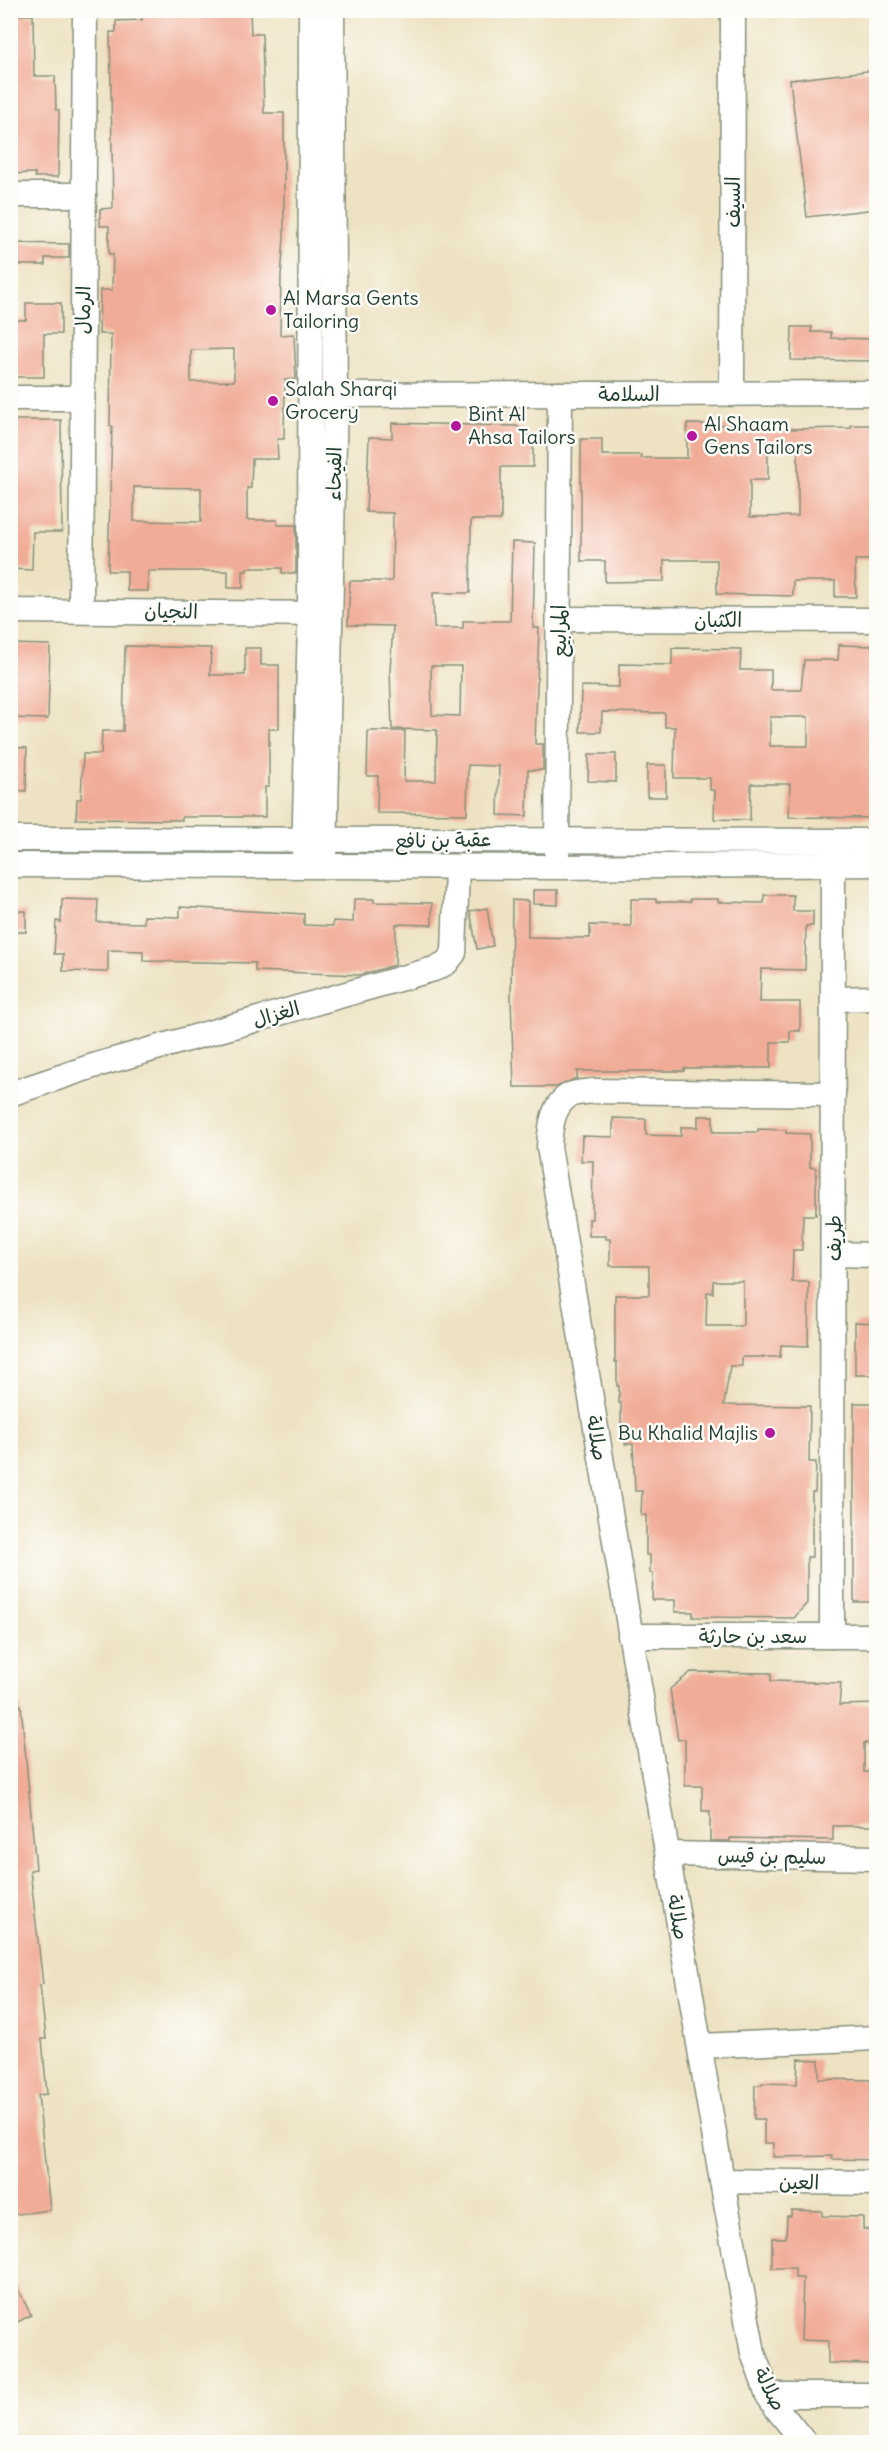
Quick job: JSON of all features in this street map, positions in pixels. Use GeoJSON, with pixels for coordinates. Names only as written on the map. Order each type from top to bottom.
{"type":"FeatureCollection","features":[{"type":"Feature","properties":{"kind":"street","name":"الرمال"},"geometry":{"type":"LineString","coordinates":[[81,610],[85,10]]}},
{"type":"Feature","properties":{"kind":"street","name":"الفيحاء"},"geometry":{"type":"LineString","coordinates":[[311,10],[310,395],[320,614]]}},
{"type":"Feature","properties":{"kind":"street","name":"الفيحاء"},"geometry":{"type":"LineString","coordinates":[[315,866],[320,614],[335,395],[332,10]]}},
{"type":"Feature","properties":{"kind":"street","name":"السيف"},"geometry":{"type":"LineString","coordinates":[[732,394],[733,10]]}},
{"type":"Feature","properties":{"kind":"street"},"geometry":{"type":"LineString","coordinates":[[10,195],[84,195]]}},
{"type":"Feature","properties":{"kind":"street","name":"السلامة"},"geometry":{"type":"LineString","coordinates":[[310,395],[876,393]]}},
{"type":"Feature","properties":{"kind":"street","name":"المرابيع"},"geometry":{"type":"LineString","coordinates":[[557,867],[560,394]]}},
{"type":"Feature","properties":{"kind":"street"},"geometry":{"type":"LineString","coordinates":[[10,398],[82,398]]}},
{"type":"Feature","properties":{"kind":"street","name":"النجيان"},"geometry":{"type":"LineString","coordinates":[[10,611],[320,614]]}},
{"type":"Feature","properties":{"kind":"street","name":"الكثبان"},"geometry":{"type":"LineString","coordinates":[[559,619],[876,620]]}},
{"type":"Feature","properties":{"kind":"street","name":"عقبة بن نافع"},"geometry":{"type":"LineString","coordinates":[[10,839],[315,841],[557,839],[833,852],[876,864]]}},
{"type":"Feature","properties":{"kind":"street","name":"عقبة بن نافع"},"geometry":{"type":"LineString","coordinates":[[10,865],[557,867],[833,852],[876,841]]}},
{"type":"Feature","properties":{"kind":"street","name":"طريف"},"geometry":{"type":"LineString","coordinates":[[832,1636],[833,852]]}},
{"type":"Feature","properties":{"kind":"street","name":"الغزال"},"geometry":{"type":"LineString","coordinates":[[10,1094],[93,1066],[434,969],[446,963],[454,953],[457,867]]}},
{"type":"Feature","properties":{"kind":"street"},"geometry":{"type":"LineString","coordinates":[[833,999],[876,998]]}},
{"type":"Feature","properties":{"kind":"street","name":"صلالة"},"geometry":{"type":"LineString","coordinates":[[804,2442],[768,2395],[753,2353],[722,2181],[549,1147],[551,1124],[558,1108],[570,1095],[594,1091],[833,1094]]}},
{"type":"Feature","properties":{"kind":"street"},"geometry":{"type":"LineString","coordinates":[[834,1254],[876,1255]]}},
{"type":"Feature","properties":{"kind":"street","name":"سعد بن حارثة"},"geometry":{"type":"LineString","coordinates":[[630,1636],[876,1636]]}},
{"type":"Feature","properties":{"kind":"street","name":"سليم بن قيس"},"geometry":{"type":"LineString","coordinates":[[668,1854],[876,1858]]}},
{"type":"Feature","properties":{"kind":"street"},"geometry":{"type":"LineString","coordinates":[[700,2046],[876,2038]]}},
{"type":"Feature","properties":{"kind":"street","name":"العين"},"geometry":{"type":"LineString","coordinates":[[722,2181],[876,2183]]}},
{"type":"Feature","properties":{"kind":"street"},"geometry":{"type":"LineString","coordinates":[[768,2395],[876,2396]]}},
{"type":"Feature","properties":{"kind":"building"},"geometry":{"type":"Polygon","coordinates":[[[142,10],[250,10],[251,34],[262,34],[264,113],[284,113],[284,238],[280,335],[294,334],[296,379],[285,380],[284,439],[277,439],[278,459],[252,459],[251,488],[247,488],[247,520],[277,520],[277,525],[296,525],[296,573],[282,573],[282,568],[247,568],[247,571],[243,571],[243,588],[228,588],[228,571],[148,571],[148,591],[127,591],[127,571],[108,571],[112,426],[110,426],[111,334],[99,334],[100,290],[112,290],[113,254],[109,254],[109,226],[100,226],[100,209],[113,208],[110,32],[116,32],[116,21],[142,20],[142,10]],[[234,349],[191,350],[191,382],[234,381],[234,349]],[[134,487],[134,521],[201,522],[201,488],[134,487]]]}},
{"type":"Feature","properties":{"kind":"building"},"geometry":{"type":"Polygon","coordinates":[[[10,15],[33,15],[34,76],[55,76],[56,110],[59,110],[58,177],[35,177],[35,173],[10,174],[10,15]]]}},
{"type":"Feature","properties":{"kind":"building"},"geometry":{"type":"Polygon","coordinates":[[[876,70],[876,209],[807,217],[790,80],[876,70]]]}},
{"type":"Feature","properties":{"kind":"building"},"geometry":{"type":"Polygon","coordinates":[[[10,243],[69,244],[69,258],[45,258],[45,265],[10,265],[10,243]]]}},
{"type":"Feature","properties":{"kind":"building"},"geometry":{"type":"Polygon","coordinates":[[[26,303],[61,303],[61,334],[44,334],[44,377],[10,377],[10,320],[26,320],[26,303]]]}},
{"type":"Feature","properties":{"kind":"building"},"geometry":{"type":"Polygon","coordinates":[[[792,327],[812,327],[811,332],[831,332],[831,338],[876,339],[876,361],[791,360],[792,327]]]}},
{"type":"Feature","properties":{"kind":"building"},"geometry":{"type":"Polygon","coordinates":[[[10,420],[61,420],[62,532],[33,532],[32,570],[10,569],[10,420]]]}},
{"type":"Feature","properties":{"kind":"building"},"geometry":{"type":"Polygon","coordinates":[[[392,423],[517,426],[533,441],[533,467],[501,467],[501,520],[471,520],[470,593],[433,593],[434,628],[463,628],[463,621],[510,621],[512,542],[535,543],[533,628],[539,628],[535,744],[543,744],[543,770],[528,770],[527,816],[498,815],[499,766],[468,765],[467,814],[377,813],[378,776],[367,776],[368,731],[405,731],[404,781],[436,781],[437,730],[392,729],[390,670],[393,626],[348,625],[350,581],[392,581],[393,513],[366,512],[369,437],[392,438],[392,423]],[[431,666],[432,715],[460,716],[461,666],[431,666]]]}},
{"type":"Feature","properties":{"kind":"building"},"geometry":{"type":"Polygon","coordinates":[[[687,424],[786,426],[786,429],[851,428],[851,425],[876,425],[876,560],[855,560],[856,597],[835,597],[835,581],[793,581],[793,596],[717,594],[717,560],[664,560],[664,581],[605,582],[605,561],[581,561],[581,439],[602,439],[602,455],[687,458],[687,424]],[[768,446],[768,480],[750,480],[750,517],[798,516],[798,446],[768,446]]]}},
{"type":"Feature","properties":{"kind":"building"},"geometry":{"type":"Polygon","coordinates":[[[10,644],[50,645],[48,719],[10,718],[10,644]]]}},
{"type":"Feature","properties":{"kind":"building"},"geometry":{"type":"Polygon","coordinates":[[[839,645],[876,646],[876,818],[789,817],[790,784],[751,784],[750,820],[714,819],[715,790],[710,790],[710,778],[674,778],[675,727],[665,727],[665,713],[602,712],[601,732],[580,732],[581,686],[619,687],[619,664],[672,665],[672,648],[741,649],[740,670],[771,670],[771,690],[801,690],[804,660],[838,660],[839,645]],[[770,717],[770,746],[808,746],[808,717],[770,717]]]}},
{"type":"Feature","properties":{"kind":"building"},"geometry":{"type":"Polygon","coordinates":[[[125,646],[211,648],[210,675],[245,675],[245,648],[261,648],[261,665],[279,665],[279,729],[269,729],[269,787],[265,787],[265,817],[182,817],[182,820],[76,819],[77,799],[81,799],[83,754],[101,754],[102,731],[123,731],[125,646]]]}},
{"type":"Feature","properties":{"kind":"building"},"geometry":{"type":"Polygon","coordinates":[[[10,747],[27,748],[26,791],[10,790],[10,747]]]}},
{"type":"Feature","properties":{"kind":"building"},"geometry":{"type":"Polygon","coordinates":[[[589,754],[616,754],[616,782],[588,781],[589,754]]]}},
{"type":"Feature","properties":{"kind":"building"},"geometry":{"type":"Polygon","coordinates":[[[647,765],[666,765],[666,797],[647,797],[647,765]]]}},
{"type":"Feature","properties":{"kind":"building"},"geometry":{"type":"Polygon","coordinates":[[[533,890],[558,890],[558,905],[533,904],[533,890]]]}},
{"type":"Feature","properties":{"kind":"building"},"geometry":{"type":"Polygon","coordinates":[[[764,895],[793,895],[793,911],[813,911],[813,926],[806,926],[805,970],[761,969],[760,1002],[800,1002],[800,1031],[790,1031],[790,1042],[771,1042],[771,1068],[577,1071],[577,1078],[557,1087],[514,1087],[511,999],[512,900],[528,901],[528,937],[590,938],[590,925],[631,926],[631,899],[690,902],[690,899],[718,899],[718,902],[764,903],[764,895]]]}},
{"type":"Feature","properties":{"kind":"building"},"geometry":{"type":"Polygon","coordinates":[[[62,899],[98,900],[97,922],[144,923],[144,916],[180,917],[180,907],[304,914],[304,925],[333,926],[333,921],[353,922],[354,899],[374,899],[374,902],[432,903],[432,925],[396,924],[395,965],[360,975],[255,971],[255,963],[143,961],[143,951],[108,950],[108,972],[63,971],[63,954],[54,954],[56,921],[61,922],[62,899]]]}},
{"type":"Feature","properties":{"kind":"building"},"geometry":{"type":"Polygon","coordinates":[[[487,908],[493,946],[477,949],[470,911],[487,908]]]}},
{"type":"Feature","properties":{"kind":"building"},"geometry":{"type":"Polygon","coordinates":[[[10,911],[26,911],[26,932],[10,932],[10,911]]]}},
{"type":"Feature","properties":{"kind":"building"},"geometry":{"type":"Polygon","coordinates":[[[698,1116],[713,1116],[713,1132],[758,1132],[758,1129],[810,1134],[810,1167],[816,1168],[816,1215],[803,1215],[802,1250],[793,1250],[792,1282],[809,1282],[808,1346],[781,1345],[780,1357],[742,1357],[742,1366],[730,1366],[724,1405],[810,1406],[809,1462],[816,1462],[815,1492],[812,1492],[812,1557],[807,1557],[807,1603],[794,1618],[693,1617],[693,1612],[675,1612],[675,1600],[652,1600],[653,1573],[650,1573],[650,1555],[646,1555],[646,1515],[641,1515],[642,1491],[635,1491],[633,1444],[625,1444],[625,1423],[621,1423],[617,1362],[615,1362],[615,1295],[649,1295],[649,1266],[610,1266],[610,1239],[606,1239],[606,1236],[589,1236],[589,1219],[592,1219],[593,1161],[581,1161],[582,1136],[613,1137],[613,1118],[646,1119],[646,1135],[681,1136],[681,1127],[698,1127],[698,1116]],[[713,1281],[713,1293],[707,1292],[706,1326],[743,1326],[743,1281],[713,1281]]]}},
{"type":"Feature","properties":{"kind":"building"},"geometry":{"type":"Polygon","coordinates":[[[855,1322],[876,1323],[876,1375],[855,1375],[855,1322]]]}},
{"type":"Feature","properties":{"kind":"building"},"geometry":{"type":"Polygon","coordinates":[[[854,1403],[876,1403],[876,1602],[854,1602],[854,1403]]]}},
{"type":"Feature","properties":{"kind":"building"},"geometry":{"type":"Polygon","coordinates":[[[691,1672],[771,1673],[771,1681],[841,1683],[839,1705],[876,1704],[876,1743],[864,1743],[864,1772],[876,1772],[876,1826],[833,1826],[833,1840],[730,1838],[730,1841],[710,1841],[710,1811],[702,1811],[702,1786],[685,1786],[685,1739],[678,1740],[670,1689],[691,1672]]]}},
{"type":"Feature","properties":{"kind":"building"},"geometry":{"type":"Polygon","coordinates":[[[21,1705],[36,1869],[30,1870],[43,1984],[40,1985],[46,2039],[42,2039],[47,2094],[38,2095],[50,2210],[10,2215],[10,1706],[21,1705]]]}},
{"type":"Feature","properties":{"kind":"building"},"geometry":{"type":"Polygon","coordinates":[[[798,2059],[819,2060],[819,2079],[876,2080],[876,2160],[832,2159],[832,2156],[773,2157],[774,2143],[764,2143],[764,2119],[754,2119],[755,2085],[762,2083],[797,2084],[798,2059]]]}},
{"type":"Feature","properties":{"kind":"building"},"geometry":{"type":"Polygon","coordinates":[[[791,2210],[822,2211],[822,2216],[863,2217],[863,2229],[876,2230],[876,2364],[828,2363],[828,2341],[801,2340],[803,2278],[795,2278],[795,2268],[772,2268],[772,2238],[786,2238],[787,2216],[791,2216],[791,2210]]]}},
{"type":"Feature","properties":{"kind":"building"},"geometry":{"type":"Polygon","coordinates":[[[10,2273],[31,2315],[10,2326],[10,2273]]]}},
{"type":"Feature","properties":{"kind":"place","name":"Al Marsa Gents Tailoring"},"geometry":{"type":"Point","coordinates":[271,310]}},
{"type":"Feature","properties":{"kind":"place","name":"Salah Sharqi Grocery"},"geometry":{"type":"Point","coordinates":[273,401]}},
{"type":"Feature","properties":{"kind":"place","name":"Bint Al Ahsa Tailors"},"geometry":{"type":"Point","coordinates":[456,426]}},
{"type":"Feature","properties":{"kind":"place","name":"Al Shaam Gens Tailors"},"geometry":{"type":"Point","coordinates":[692,436]}},
{"type":"Feature","properties":{"kind":"place","name":"Bu Khalid Majlis"},"geometry":{"type":"Point","coordinates":[770,1433]}}]}
